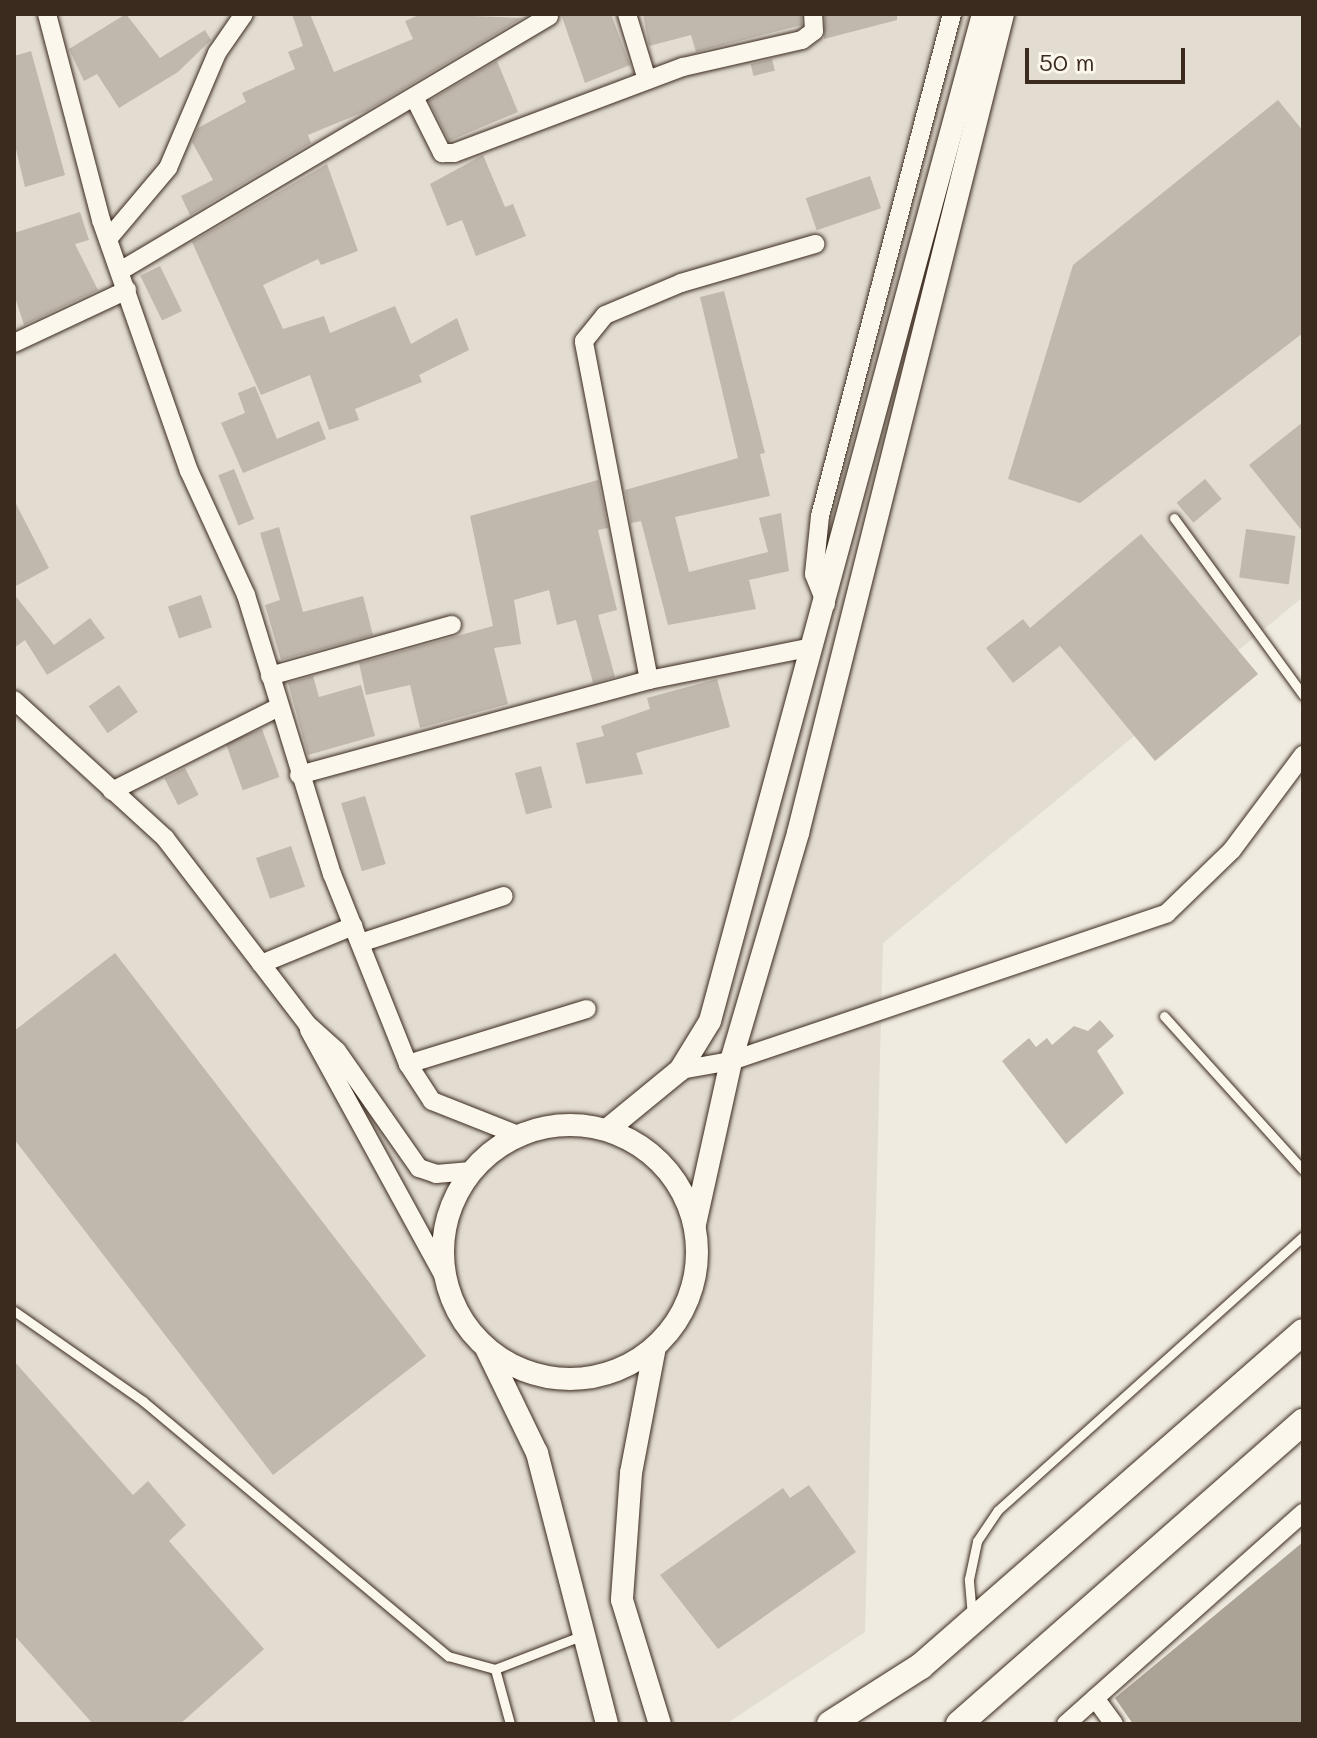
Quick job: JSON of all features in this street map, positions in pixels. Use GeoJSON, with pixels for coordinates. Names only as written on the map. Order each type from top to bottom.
{"type":"FeatureCollection","features":[{"type":"Feature","properties":{"kind":"main road"},"geometry":{"type":"LineString","coordinates":[[830,1724],[921,1666],[972,1616],[1303,1332]]}},
{"type":"Feature","properties":{"kind":"main road"},"geometry":{"type":"LineString","coordinates":[[959,1724],[1303,1422]]}},
{"type":"Feature","properties":{"kind":"street"},"geometry":{"type":"LineString","coordinates":[[47,14],[108,239],[189,471],[246,595],[299,775],[408,1064],[432,1101],[518,1135]]}},
{"type":"Feature","properties":{"kind":"street"},"geometry":{"type":"LineString","coordinates":[[108,239],[168,168],[217,53],[244,14]]}},
{"type":"Feature","properties":{"kind":"street"},"geometry":{"type":"LineString","coordinates":[[627,14],[647,80]]}},
{"type":"Feature","properties":{"kind":"street"},"geometry":{"type":"LineString","coordinates":[[414,97],[442,153],[454,153],[647,80],[802,40],[814,31],[813,14]]}},
{"type":"Feature","properties":{"kind":"street"},"geometry":{"type":"LineString","coordinates":[[826,605],[814,574],[820,516],[952,14]]}},
{"type":"Feature","properties":{"kind":"street"},"geometry":{"type":"LineString","coordinates":[[608,1129],[680,1070],[710,1021],[826,605],[983,14]]}},
{"type":"Feature","properties":{"kind":"street"},"geometry":{"type":"LineString","coordinates":[[660,1724],[622,1600],[631,1473],[655,1347],[691,1291],[695,1224],[731,1061],[798,833],[1003,14]]}},
{"type":"Feature","properties":{"kind":"street"},"geometry":{"type":"LineString","coordinates":[[120,271],[549,16]]}},
{"type":"Feature","properties":{"kind":"street"},"geometry":{"type":"LineString","coordinates":[[649,680],[584,341],[605,315],[655,293],[815,244]]}},
{"type":"Feature","properties":{"kind":"street"},"geometry":{"type":"LineString","coordinates":[[14,343],[127,290]]}},
{"type":"Feature","properties":{"kind":"street"},"geometry":{"type":"LineString","coordinates":[[270,676],[452,625]]}},
{"type":"Feature","properties":{"kind":"street"},"geometry":{"type":"LineString","coordinates":[[299,775],[649,680],[812,647]]}},
{"type":"Feature","properties":{"kind":"street"},"geometry":{"type":"LineString","coordinates":[[14,700],[165,838],[307,1024],[444,1277],[459,1317],[486,1349],[537,1453],[581,1636],[607,1724]]}},
{"type":"Feature","properties":{"kind":"street"},"geometry":{"type":"LineString","coordinates":[[112,791],[277,708]]}},
{"type":"Feature","properties":{"kind":"street"},"geometry":{"type":"LineString","coordinates":[[680,1070],[731,1061],[1167,913],[1232,850],[1303,755]]}},
{"type":"Feature","properties":{"kind":"street"},"geometry":{"type":"LineString","coordinates":[[261,964],[504,896]]}},
{"type":"Feature","properties":{"kind":"street"},"geometry":{"type":"LineString","coordinates":[[408,1064],[587,1009]]}},
{"type":"Feature","properties":{"kind":"street"},"geometry":{"type":"LineString","coordinates":[[307,1024],[337,1051],[419,1168],[436,1174],[471,1171]]}},
{"type":"Feature","properties":{"kind":"street"},"geometry":{"type":"LineString","coordinates":[[444,1277],[443,1240],[452,1203],[471,1171],[518,1135],[578,1124],[608,1129],[664,1165],[695,1224]]}},
{"type":"Feature","properties":{"kind":"street"},"geometry":{"type":"LineString","coordinates":[[486,1349],[517,1369],[577,1379],[624,1368],[655,1347]]}},
{"type":"Feature","properties":{"kind":"street"},"geometry":{"type":"LineString","coordinates":[[1066,1724],[1303,1513]]}},
{"type":"Feature","properties":{"kind":"street"},"geometry":{"type":"LineString","coordinates":[[1095,1698],[1114,1724]]}},
{"type":"Feature","properties":{"kind":"lane"},"geometry":{"type":"LineString","coordinates":[[1174,518],[1303,695]]}},
{"type":"Feature","properties":{"kind":"lane"},"geometry":{"type":"LineString","coordinates":[[1164,1016],[1303,1170]]}},
{"type":"Feature","properties":{"kind":"lane"},"geometry":{"type":"LineString","coordinates":[[972,1616],[969,1579],[977,1541],[998,1510],[1303,1236]]}},
{"type":"Feature","properties":{"kind":"lane"},"geometry":{"type":"LineString","coordinates":[[14,1311],[143,1401],[448,1656],[495,1669],[581,1636]]}},
{"type":"Feature","properties":{"kind":"lane"},"geometry":{"type":"LineString","coordinates":[[495,1669],[510,1724]]}},
{"type":"Feature","properties":{"kind":"shaded area"},"geometry":{"type":"Polygon","coordinates":[[[14,14],[1303,14],[1303,597],[883,943],[865,1632],[726,1724],[14,1724],[14,14]]]}},
{"type":"Feature","properties":{"kind":"shaded area"},"geometry":{"type":"Polygon","coordinates":[[[1303,1542],[1303,1724],[1133,1724],[1115,1698],[1303,1542]]]}},
{"type":"Feature","properties":{"kind":"building"},"geometry":{"type":"Polygon","coordinates":[[[126,14],[160,58],[205,30],[211,40],[178,72],[119,108],[97,74],[84,81],[69,49],[126,14]]]}},
{"type":"Feature","properties":{"kind":"building"},"geometry":{"type":"Polygon","coordinates":[[[292,14],[310,14],[334,72],[413,39],[405,21],[421,14],[522,18],[366,111],[308,135],[311,143],[190,215],[181,196],[213,180],[192,142],[198,128],[246,102],[242,93],[295,69],[288,52],[303,46],[292,14]]]}},
{"type":"Feature","properties":{"kind":"building"},"geometry":{"type":"Polygon","coordinates":[[[561,14],[611,14],[630,65],[585,83],[561,14]]]}},
{"type":"Feature","properties":{"kind":"building"},"geometry":{"type":"Polygon","coordinates":[[[643,14],[801,14],[802,25],[696,52],[691,35],[649,46],[643,14]]]}},
{"type":"Feature","properties":{"kind":"building"},"geometry":{"type":"Polygon","coordinates":[[[825,14],[897,14],[897,20],[824,39],[825,14]]]}},
{"type":"Feature","properties":{"kind":"building"},"geometry":{"type":"Polygon","coordinates":[[[31,51],[65,175],[25,187],[14,141],[14,56],[31,51]]]}},
{"type":"Feature","properties":{"kind":"building"},"geometry":{"type":"Polygon","coordinates":[[[772,59],[775,71],[754,76],[751,64],[772,59]]]}},
{"type":"Feature","properties":{"kind":"building"},"geometry":{"type":"Polygon","coordinates":[[[497,61],[518,112],[449,141],[429,101],[497,61]]]}},
{"type":"Feature","properties":{"kind":"building"},"geometry":{"type":"Polygon","coordinates":[[[1278,100],[1303,131],[1303,333],[1080,503],[1008,479],[1073,265],[1278,100]]]}},
{"type":"Feature","properties":{"kind":"building"},"geometry":{"type":"Polygon","coordinates":[[[483,155],[505,207],[513,204],[526,236],[476,256],[462,220],[447,226],[430,184],[483,155]]]}},
{"type":"Feature","properties":{"kind":"building"},"geometry":{"type":"Polygon","coordinates":[[[327,164],[358,251],[321,265],[318,259],[263,285],[283,329],[324,316],[330,333],[395,306],[411,344],[457,318],[469,350],[419,375],[422,382],[355,409],[359,420],[329,430],[310,375],[261,395],[192,242],[327,164]]]}},
{"type":"Feature","properties":{"kind":"building"},"geometry":{"type":"Polygon","coordinates":[[[870,176],[881,208],[817,230],[806,198],[870,176]]]}},
{"type":"Feature","properties":{"kind":"building"},"geometry":{"type":"Polygon","coordinates":[[[80,212],[89,240],[75,244],[98,290],[24,325],[14,294],[14,233],[80,212]]]}},
{"type":"Feature","properties":{"kind":"building"},"geometry":{"type":"Polygon","coordinates":[[[160,266],[182,311],[162,321],[140,276],[160,266]]]}},
{"type":"Feature","properties":{"kind":"building"},"geometry":{"type":"Polygon","coordinates":[[[724,291],[765,453],[760,454],[770,496],[675,517],[689,572],[768,552],[759,518],[781,513],[789,571],[749,580],[756,609],[668,625],[641,521],[631,523],[625,490],[738,458],[700,297],[724,291]]]}},
{"type":"Feature","properties":{"kind":"building"},"geometry":{"type":"Polygon","coordinates":[[[255,386],[277,439],[319,421],[326,439],[243,473],[221,423],[245,413],[238,393],[255,386]]]}},
{"type":"Feature","properties":{"kind":"building"},"geometry":{"type":"Polygon","coordinates":[[[1303,422],[1303,532],[1249,465],[1303,422]]]}},
{"type":"Feature","properties":{"kind":"building"},"geometry":{"type":"Polygon","coordinates":[[[234,469],[254,519],[238,525],[218,475],[234,469]]]}},
{"type":"Feature","properties":{"kind":"building"},"geometry":{"type":"Polygon","coordinates":[[[1205,479],[1222,499],[1193,523],[1177,503],[1205,479]]]}},
{"type":"Feature","properties":{"kind":"building"},"geometry":{"type":"Polygon","coordinates":[[[598,480],[608,528],[598,530],[617,610],[598,615],[615,677],[593,683],[576,620],[557,625],[549,590],[514,600],[521,644],[494,648],[508,704],[420,728],[410,685],[366,695],[359,663],[493,626],[470,516],[598,480]]]}},
{"type":"Feature","properties":{"kind":"building"},"geometry":{"type":"Polygon","coordinates":[[[14,500],[49,568],[14,587],[14,500]]]}},
{"type":"Feature","properties":{"kind":"building"},"geometry":{"type":"Polygon","coordinates":[[[279,527],[303,612],[363,596],[373,635],[281,660],[265,605],[280,600],[260,533],[279,527]]]}},
{"type":"Feature","properties":{"kind":"building"},"geometry":{"type":"Polygon","coordinates":[[[1246,529],[1296,536],[1289,584],[1239,578],[1246,529]]]}},
{"type":"Feature","properties":{"kind":"building"},"geometry":{"type":"Polygon","coordinates":[[[1141,534],[1258,674],[1155,761],[1060,646],[1013,683],[986,648],[1023,619],[1030,628],[1141,534]]]}},
{"type":"Feature","properties":{"kind":"building"},"geometry":{"type":"Polygon","coordinates":[[[14,594],[54,645],[90,618],[105,638],[47,675],[25,640],[14,648],[14,594]]]}},
{"type":"Feature","properties":{"kind":"building"},"geometry":{"type":"Polygon","coordinates":[[[201,595],[212,627],[179,639],[168,606],[201,595]]]}},
{"type":"Feature","properties":{"kind":"building"},"geometry":{"type":"Polygon","coordinates":[[[313,676],[319,697],[361,685],[375,736],[308,755],[288,683],[313,676]]]}},
{"type":"Feature","properties":{"kind":"building"},"geometry":{"type":"Polygon","coordinates":[[[717,679],[730,727],[636,753],[643,774],[586,784],[576,743],[604,736],[601,726],[650,709],[647,698],[717,679]]]}},
{"type":"Feature","properties":{"kind":"building"},"geometry":{"type":"Polygon","coordinates":[[[119,685],[138,712],[108,733],[89,706],[119,685]]]}},
{"type":"Feature","properties":{"kind":"building"},"geometry":{"type":"Polygon","coordinates":[[[262,729],[279,777],[243,790],[225,742],[262,729]]]}},
{"type":"Feature","properties":{"kind":"building"},"geometry":{"type":"Polygon","coordinates":[[[541,766],[552,808],[526,815],[515,773],[541,766]]]}},
{"type":"Feature","properties":{"kind":"building"},"geometry":{"type":"Polygon","coordinates":[[[185,768],[199,795],[178,805],[165,778],[185,768]]]}},
{"type":"Feature","properties":{"kind":"building"},"geometry":{"type":"Polygon","coordinates":[[[365,796],[386,864],[362,871],[341,803],[365,796]]]}},
{"type":"Feature","properties":{"kind":"building"},"geometry":{"type":"Polygon","coordinates":[[[291,846],[305,887],[270,899],[256,858],[291,846]]]}},
{"type":"Feature","properties":{"kind":"building"},"geometry":{"type":"Polygon","coordinates":[[[115,953],[426,1356],[273,1475],[14,1139],[14,1031],[115,953]]]}},
{"type":"Feature","properties":{"kind":"building"},"geometry":{"type":"Polygon","coordinates":[[[1100,1020],[1114,1036],[1097,1051],[1124,1093],[1066,1144],[1002,1061],[1029,1038],[1036,1047],[1047,1038],[1052,1045],[1074,1026],[1088,1031],[1100,1020]]]}},
{"type":"Feature","properties":{"kind":"building"},"geometry":{"type":"Polygon","coordinates":[[[14,1361],[133,1495],[148,1481],[186,1525],[169,1541],[264,1649],[180,1724],[93,1724],[14,1635],[14,1361]]]}},
{"type":"Feature","properties":{"kind":"building"},"geometry":{"type":"Polygon","coordinates":[[[809,1485],[856,1552],[718,1649],[660,1575],[783,1488],[790,1498],[809,1485]]]}}]}
